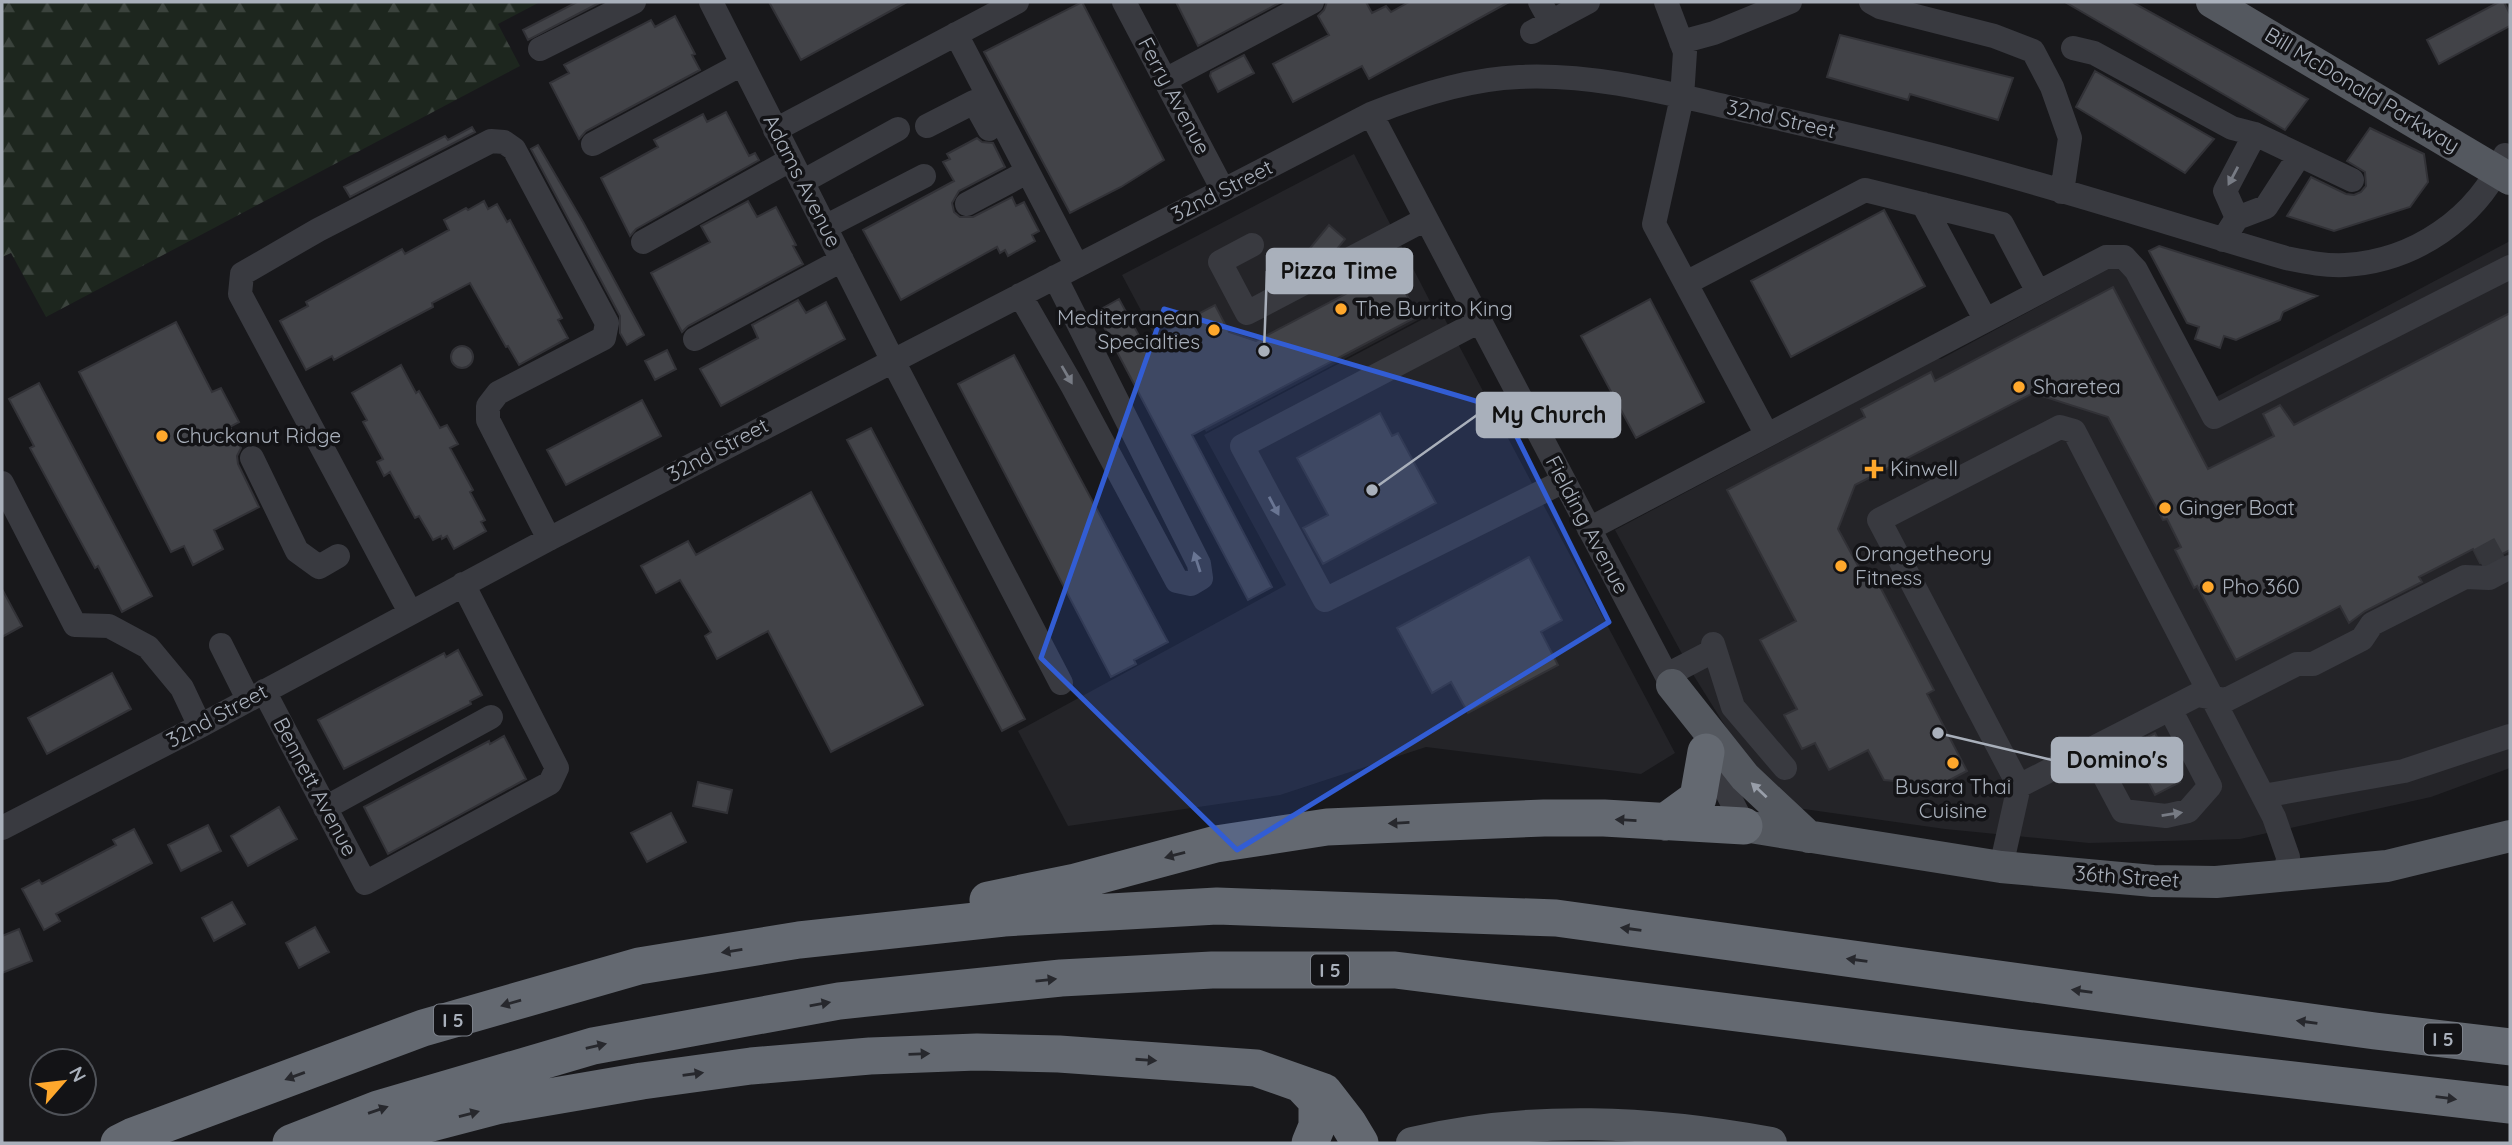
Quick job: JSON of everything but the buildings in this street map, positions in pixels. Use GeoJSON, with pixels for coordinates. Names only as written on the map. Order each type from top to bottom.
{"type":"FeatureCollection","features":[{"type":"Feature","properties":{"kind":"highway"},"geometry":{"type":"LineString","coordinates":[[1665,822],[1698,798],[1706,752]]}},
{"type":"Feature","properties":{"kind":"highway"},"geometry":{"type":"LineString","coordinates":[[799,940],[1075,882],[1216,844],[1327,827],[1544,818],[1744,826]]}},
{"type":"Feature","properties":{"kind":"highway","name":"I 5"},"geometry":{"type":"LineString","coordinates":[[119,1143],[423,1028],[639,966],[799,940],[1004,918],[1217,906],[1556,918],[2510,1048]]}},
{"type":"Feature","properties":{"kind":"highway","name":"I 5"},"geometry":{"type":"LineString","coordinates":[[291,1143],[378,1109],[593,1046],[839,1001],[1061,978],[1212,970],[1395,970],[2003,1046],[2510,1105]]}},
{"type":"Feature","properties":{"kind":"highway"},"geometry":{"type":"LineString","coordinates":[[355,1143],[496,1107],[642,1081],[751,1066],[870,1056],[977,1052],[1059,1054],[1256,1069],[1324,1093],[1360,1143]]}},
{"type":"Feature","properties":{"kind":"highway"},"geometry":{"type":"LineString","coordinates":[[1301,1084],[1317,1101],[1317,1126],[1310,1143]]}},
{"type":"Feature","properties":{"kind":"main road","name":"Bill McDonald Parkway"},"geometry":{"type":"LineString","coordinates":[[2212,2],[2506,165]]}},
{"type":"Feature","properties":{"kind":"main road","name":"Bill McDonald Parkway"},"geometry":{"type":"LineString","coordinates":[[2238,2],[2506,165]]}},
{"type":"Feature","properties":{"kind":"main road"},"geometry":{"type":"LineString","coordinates":[[1670,680],[1745,777],[1809,836]]}},
{"type":"Feature","properties":{"kind":"main road","name":"36th Street"},"geometry":{"type":"LineString","coordinates":[[1744,826],[2001,867],[2152,881],[2216,883],[2387,866],[2510,836]]}},
{"type":"Feature","properties":{"kind":"main road"},"geometry":{"type":"LineString","coordinates":[[1412,1143],[1460,1132],[1534,1124],[1606,1124],[1771,1143]]}},
{"type":"Feature","properties":{"kind":"street"},"geometry":{"type":"LineString","coordinates":[[540,49],[634,2]]}},
{"type":"Feature","properties":{"kind":"street","name":"Adams Avenue"},"geometry":{"type":"LineString","coordinates":[[711,2],[892,361],[1061,683]]}},
{"type":"Feature","properties":{"kind":"street"},"geometry":{"type":"LineString","coordinates":[[775,130],[1017,2]]}},
{"type":"Feature","properties":{"kind":"street","name":"Ferry Avenue"},"geometry":{"type":"LineString","coordinates":[[1124,2],[1223,190]]}},
{"type":"Feature","properties":{"kind":"street"},"geometry":{"type":"LineString","coordinates":[[1165,80],[1312,2]]}},
{"type":"Feature","properties":{"kind":"street"},"geometry":{"type":"LineString","coordinates":[[1541,18],[1588,2]]}},
{"type":"Feature","properties":{"kind":"street"},"geometry":{"type":"LineString","coordinates":[[1667,2],[1685,52],[1682,97],[1654,224],[1767,435]]}},
{"type":"Feature","properties":{"kind":"street"},"geometry":{"type":"LineString","coordinates":[[1681,42],[1714,33],[1790,2]]}},
{"type":"Feature","properties":{"kind":"street"},"geometry":{"type":"LineString","coordinates":[[1871,2],[1994,36],[2033,51],[2052,87],[2070,138],[2062,192]]}},
{"type":"Feature","properties":{"kind":"street"},"geometry":{"type":"LineString","coordinates":[[956,34],[1077,266]]}},
{"type":"Feature","properties":{"kind":"street"},"geometry":{"type":"LineString","coordinates":[[2073,48],[2094,53],[2232,128],[2255,134],[2352,180]]}},
{"type":"Feature","properties":{"kind":"street"},"geometry":{"type":"LineString","coordinates":[[593,144],[742,64]]}},
{"type":"Feature","properties":{"kind":"street","name":"32nd Street"},"geometry":{"type":"LineString","coordinates":[[2,828],[200,726],[548,538],[1371,114],[1413,97],[1480,80],[1519,77],[1577,79],[1682,97],[1891,144],[2286,258],[2322,264],[2367,262],[2393,256],[2426,242],[2454,224],[2479,199],[2506,165]]}},
{"type":"Feature","properties":{"kind":"street"},"geometry":{"type":"LineString","coordinates":[[927,126],[974,102],[1007,162],[1025,168]]}},
{"type":"Feature","properties":{"kind":"street","name":"Fielding Avenue"},"geometry":{"type":"LineString","coordinates":[[1371,114],[1670,680],[1744,826]]}},
{"type":"Feature","properties":{"kind":"street"},"geometry":{"type":"LineString","coordinates":[[643,242],[796,171],[898,129]]}},
{"type":"Feature","properties":{"kind":"street"},"geometry":{"type":"LineString","coordinates":[[2236,218],[2225,191],[2255,134]]}},
{"type":"Feature","properties":{"kind":"street"},"geometry":{"type":"LineString","coordinates":[[410,612],[240,294],[242,274],[317,230],[491,141],[504,142],[513,149],[607,323],[604,338],[498,393],[488,406],[488,420],[548,538]]}},
{"type":"Feature","properties":{"kind":"street"},"geometry":{"type":"LineString","coordinates":[[2222,240],[2236,218],[2266,207],[2299,156]]}},
{"type":"Feature","properties":{"kind":"street"},"geometry":{"type":"LineString","coordinates":[[967,204],[1025,168]]}},
{"type":"Feature","properties":{"kind":"street"},"geometry":{"type":"LineString","coordinates":[[825,227],[924,176]]}},
{"type":"Feature","properties":{"kind":"street"},"geometry":{"type":"LineString","coordinates":[[1686,283],[1865,190],[2002,224],[2038,292]]}},
{"type":"Feature","properties":{"kind":"street"},"geometry":{"type":"LineString","coordinates":[[1923,204],[1985,319]]}},
{"type":"Feature","properties":{"kind":"street"},"geometry":{"type":"LineString","coordinates":[[1252,245],[1220,261],[1247,313],[1426,219]]}},
{"type":"Feature","properties":{"kind":"street"},"geometry":{"type":"LineString","coordinates":[[1589,529],[2106,257],[2124,257],[2136,270],[2214,417],[2510,267]]}},
{"type":"Feature","properties":{"kind":"street"},"geometry":{"type":"LineString","coordinates":[[695,339],[842,260]]}},
{"type":"Feature","properties":{"kind":"street"},"geometry":{"type":"LineString","coordinates":[[1020,295],[1177,581],[1191,584],[1201,578],[1199,564],[1055,277]]}},
{"type":"Feature","properties":{"kind":"street"},"geometry":{"type":"LineString","coordinates":[[1480,321],[1242,446],[1325,600],[1564,481]]}},
{"type":"Feature","properties":{"kind":"street"},"geometry":{"type":"LineString","coordinates":[[1050,346],[1080,328]]}},
{"type":"Feature","properties":{"kind":"street"},"geometry":{"type":"LineString","coordinates":[[2001,867],[2019,786],[1879,520],[2060,427],[2074,431],[2274,817],[2288,857],[2286,876]]}},
{"type":"Feature","properties":{"kind":"street"},"geometry":{"type":"LineString","coordinates":[[252,458],[298,552],[319,567],[338,556]]}},
{"type":"Feature","properties":{"kind":"street"},"geometry":{"type":"LineString","coordinates":[[2,483],[75,625],[109,626],[148,647],[182,688],[200,726]]}},
{"type":"Feature","properties":{"kind":"street"},"geometry":{"type":"LineString","coordinates":[[2019,786],[2197,695],[2226,700],[2297,664],[2313,664],[2362,639],[2372,624],[2472,568],[2489,578],[2510,567]]}},
{"type":"Feature","properties":{"kind":"street","name":"Bennett Avenue"},"geometry":{"type":"LineString","coordinates":[[221,645],[256,695],[326,808],[365,883],[550,783],[557,768],[463,583]]}},
{"type":"Feature","properties":{"kind":"street"},"geometry":{"type":"LineString","coordinates":[[1670,680],[1714,647],[1733,707],[1785,768]]}},
{"type":"Feature","properties":{"kind":"street"},"geometry":{"type":"LineString","coordinates":[[2090,749],[2123,811],[2166,816],[2188,811],[2210,786],[2170,709]]}},
{"type":"Feature","properties":{"kind":"street"},"geometry":{"type":"LineString","coordinates":[[326,808],[491,717]]}},
{"type":"Feature","properties":{"kind":"street"},"geometry":{"type":"LineString","coordinates":[[2263,796],[2404,771],[2510,736]]}},
{"type":"Feature","properties":{"kind":"highlighted area"},"geometry":{"type":"Polygon","coordinates":[[[1164,309],[1503,409],[1609,622],[1237,850],[1041,658],[1164,309]]]}},
{"type":"Feature","properties":{"kind":"shaded area"},"geometry":{"type":"Polygon","coordinates":[[[1354,154],[1435,311],[1206,432],[1122,275],[1354,154]]]}},
{"type":"Feature","properties":{"kind":"shaded area"},"geometry":{"type":"Polygon","coordinates":[[[2510,241],[2510,768],[2431,797],[2240,839],[2089,843],[1945,829],[1797,808],[1747,761],[1694,676],[1615,530],[1850,405],[1926,355],[1941,359],[2125,260],[2203,404],[2510,241]]]}},
{"type":"Feature","properties":{"kind":"shaded area"},"geometry":{"type":"Polygon","coordinates":[[[1440,310],[1675,753],[1641,774],[1426,747],[1280,795],[1068,826],[1018,731],[1286,585],[1204,435],[1440,310]]]}},
{"type":"Feature","properties":{"kind":"green space"},"geometry":{"type":"Polygon","coordinates":[[[2,2],[540,2],[498,24],[520,66],[46,317],[11,253],[2,257],[2,2]]]}},
{"type":"Feature","properties":{"kind":"tunnel"},"geometry":{"type":"LineString","coordinates":[[2479,560],[2510,543]]}},
{"type":"Feature","properties":{"kind":"place","name":"The Burrito King"},"geometry":{"type":"Point","coordinates":[1341,309]}},
{"type":"Feature","properties":{"kind":"place","name":"Mediterranean Specialties"},"geometry":{"type":"Point","coordinates":[1214,330]}},
{"type":"Feature","properties":{"kind":"place","name":"Pizza Time"},"geometry":{"type":"Point","coordinates":[1264,351]}},
{"type":"Feature","properties":{"kind":"place","name":"Sharetea"},"geometry":{"type":"Point","coordinates":[2019,387]}},
{"type":"Feature","properties":{"kind":"place","name":"Chuckanut Ridge"},"geometry":{"type":"Point","coordinates":[162,436]}},
{"type":"Feature","properties":{"kind":"place","name":"Kinwell"},"geometry":{"type":"Point","coordinates":[1874,469]}},
{"type":"Feature","properties":{"kind":"place","name":"My Church"},"geometry":{"type":"Point","coordinates":[1372,490]}},
{"type":"Feature","properties":{"kind":"place","name":"Ginger Boat"},"geometry":{"type":"Point","coordinates":[2165,508]}},
{"type":"Feature","properties":{"kind":"place","name":"Orangetheory Fitness"},"geometry":{"type":"Point","coordinates":[1841,566]}},
{"type":"Feature","properties":{"kind":"place","name":"Pho 360"},"geometry":{"type":"Point","coordinates":[2208,587]}},
{"type":"Feature","properties":{"kind":"place","name":"Domino's"},"geometry":{"type":"Point","coordinates":[1938,733]}},
{"type":"Feature","properties":{"kind":"place","name":"Busara Thai Cuisine"},"geometry":{"type":"Point","coordinates":[1953,763]}}]}
